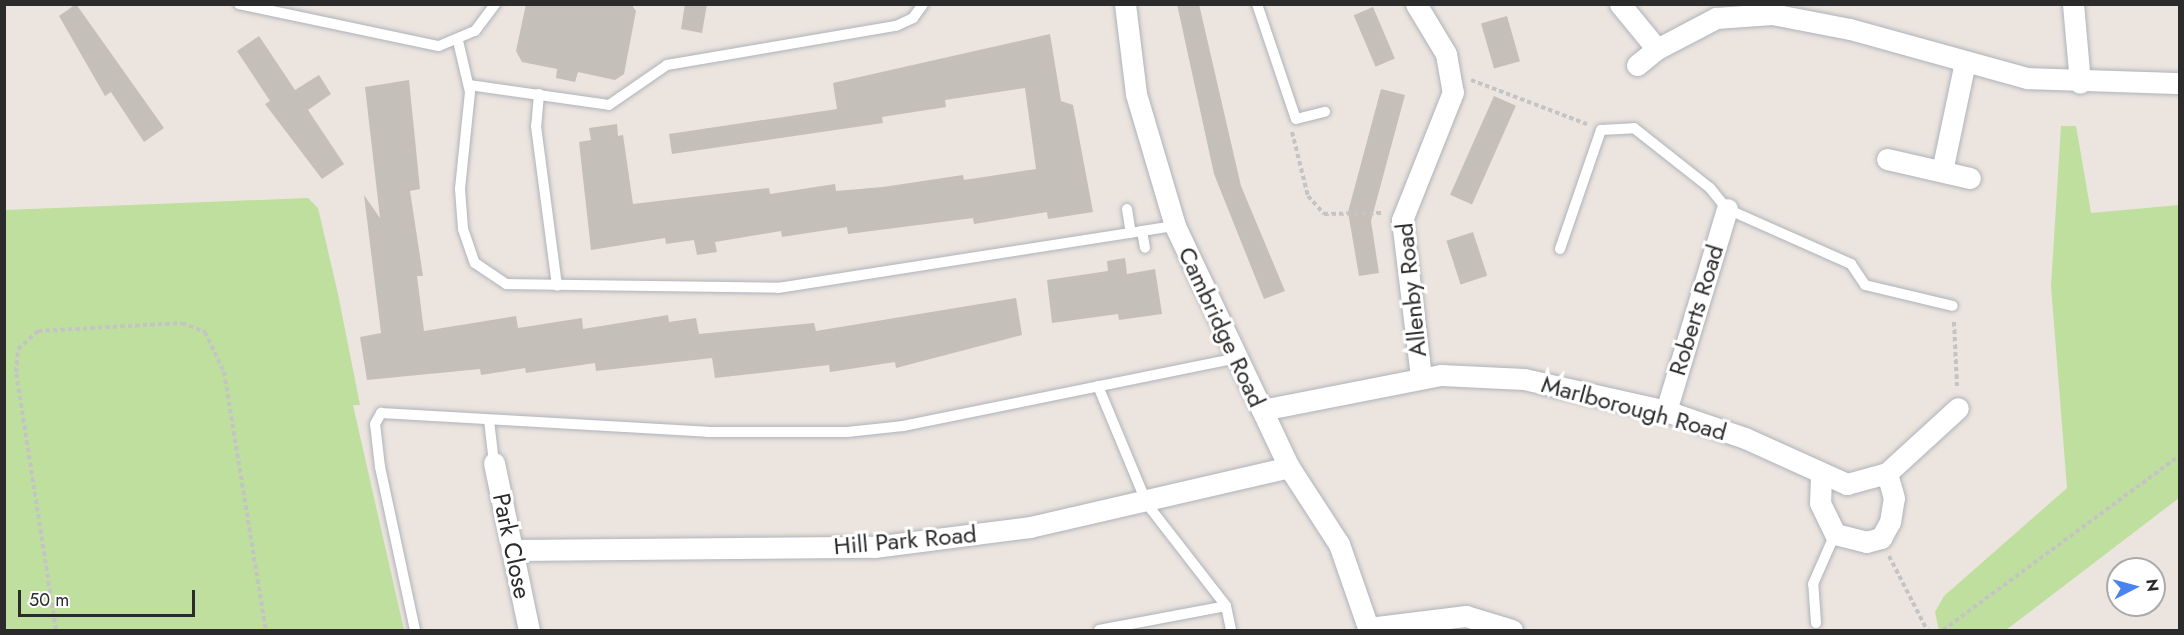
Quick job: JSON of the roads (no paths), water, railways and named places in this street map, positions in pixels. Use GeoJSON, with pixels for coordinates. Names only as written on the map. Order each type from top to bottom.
{"type":"FeatureCollection","features":[{"type":"Feature","properties":{"kind":"street","name":"Cambridge Road"},"geometry":{"type":"LineString","coordinates":[[1125,4],[1136,94],[1175,226],[1289,467],[1339,544],[1369,629]]}},
{"type":"Feature","properties":{"kind":"street","name":"Allenby Road"},"geometry":{"type":"LineString","coordinates":[[1416,4],[1442,45],[1452,82],[1445,120],[1402,220],[1420,378]]}},
{"type":"Feature","properties":{"kind":"street"},"geometry":{"type":"LineString","coordinates":[[1620,4],[1657,49]]}},
{"type":"Feature","properties":{"kind":"street"},"geometry":{"type":"LineString","coordinates":[[2073,4],[2080,83]]}},
{"type":"Feature","properties":{"kind":"street"},"geometry":{"type":"LineString","coordinates":[[1637,65],[1657,49],[1698,26],[1743,9],[1794,16],[2027,78],[2080,83],[2180,83]]}},
{"type":"Feature","properties":{"kind":"street"},"geometry":{"type":"LineString","coordinates":[[1942,171],[1965,62]]}},
{"type":"Feature","properties":{"kind":"street"},"geometry":{"type":"LineString","coordinates":[[1887,159],[1970,178]]}},
{"type":"Feature","properties":{"kind":"street","name":"Roberts Road"},"geometry":{"type":"LineString","coordinates":[[1666,411],[1727,209]]}},
{"type":"Feature","properties":{"kind":"street","name":"Marlborough Road"},"geometry":{"type":"LineString","coordinates":[[1262,410],[1420,378],[1524,379],[1666,411],[1745,438],[1821,476],[1847,484],[1887,473],[1958,408]]}},
{"type":"Feature","properties":{"kind":"street","name":"Park Close"},"geometry":{"type":"LineString","coordinates":[[494,463],[529,630]]}},
{"type":"Feature","properties":{"kind":"street","name":"Hill Park Road"},"geometry":{"type":"LineString","coordinates":[[514,550],[874,547],[1147,504],[1289,467]]}},
{"type":"Feature","properties":{"kind":"street"},"geometry":{"type":"LineString","coordinates":[[1821,476],[1820,502],[1835,534],[1853,542],[1881,538],[1894,498],[1887,473]]}},
{"type":"Feature","properties":{"kind":"street"},"geometry":{"type":"LineString","coordinates":[[1369,629],[1467,616],[1512,630]]}},
{"type":"Feature","properties":{"kind":"lane"},"geometry":{"type":"LineString","coordinates":[[239,4],[434,45],[458,41],[482,25],[495,4]]}},
{"type":"Feature","properties":{"kind":"lane"},"geometry":{"type":"LineString","coordinates":[[469,85],[609,105],[667,64],[896,26],[909,21],[923,4]]}},
{"type":"Feature","properties":{"kind":"lane"},"geometry":{"type":"LineString","coordinates":[[1257,4],[1296,119],[1325,112]]}},
{"type":"Feature","properties":{"kind":"lane"},"geometry":{"type":"LineString","coordinates":[[458,41],[469,85],[460,197],[471,258],[500,282],[557,286],[788,287],[1175,226]]}},
{"type":"Feature","properties":{"kind":"lane"},"geometry":{"type":"LineString","coordinates":[[539,94],[536,126],[557,286]]}},
{"type":"Feature","properties":{"kind":"lane"},"geometry":{"type":"LineString","coordinates":[[1560,249],[1601,130],[1634,128],[1710,188],[1727,209],[1851,264],[1864,285],[1953,306]]}},
{"type":"Feature","properties":{"kind":"lane"},"geometry":{"type":"LineString","coordinates":[[1127,209],[1145,248]]}},
{"type":"Feature","properties":{"kind":"lane"},"geometry":{"type":"LineString","coordinates":[[416,630],[375,424],[381,413],[807,434],[903,426],[1238,358]]}},
{"type":"Feature","properties":{"kind":"lane"},"geometry":{"type":"LineString","coordinates":[[1098,386],[1147,504],[1226,606],[1231,630]]}},
{"type":"Feature","properties":{"kind":"lane"},"geometry":{"type":"LineString","coordinates":[[489,420],[494,463]]}},
{"type":"Feature","properties":{"kind":"lane"},"geometry":{"type":"LineString","coordinates":[[1816,623],[1813,584],[1835,534]]}},
{"type":"Feature","properties":{"kind":"lane"},"geometry":{"type":"LineString","coordinates":[[1099,630],[1226,606]]}}]}
